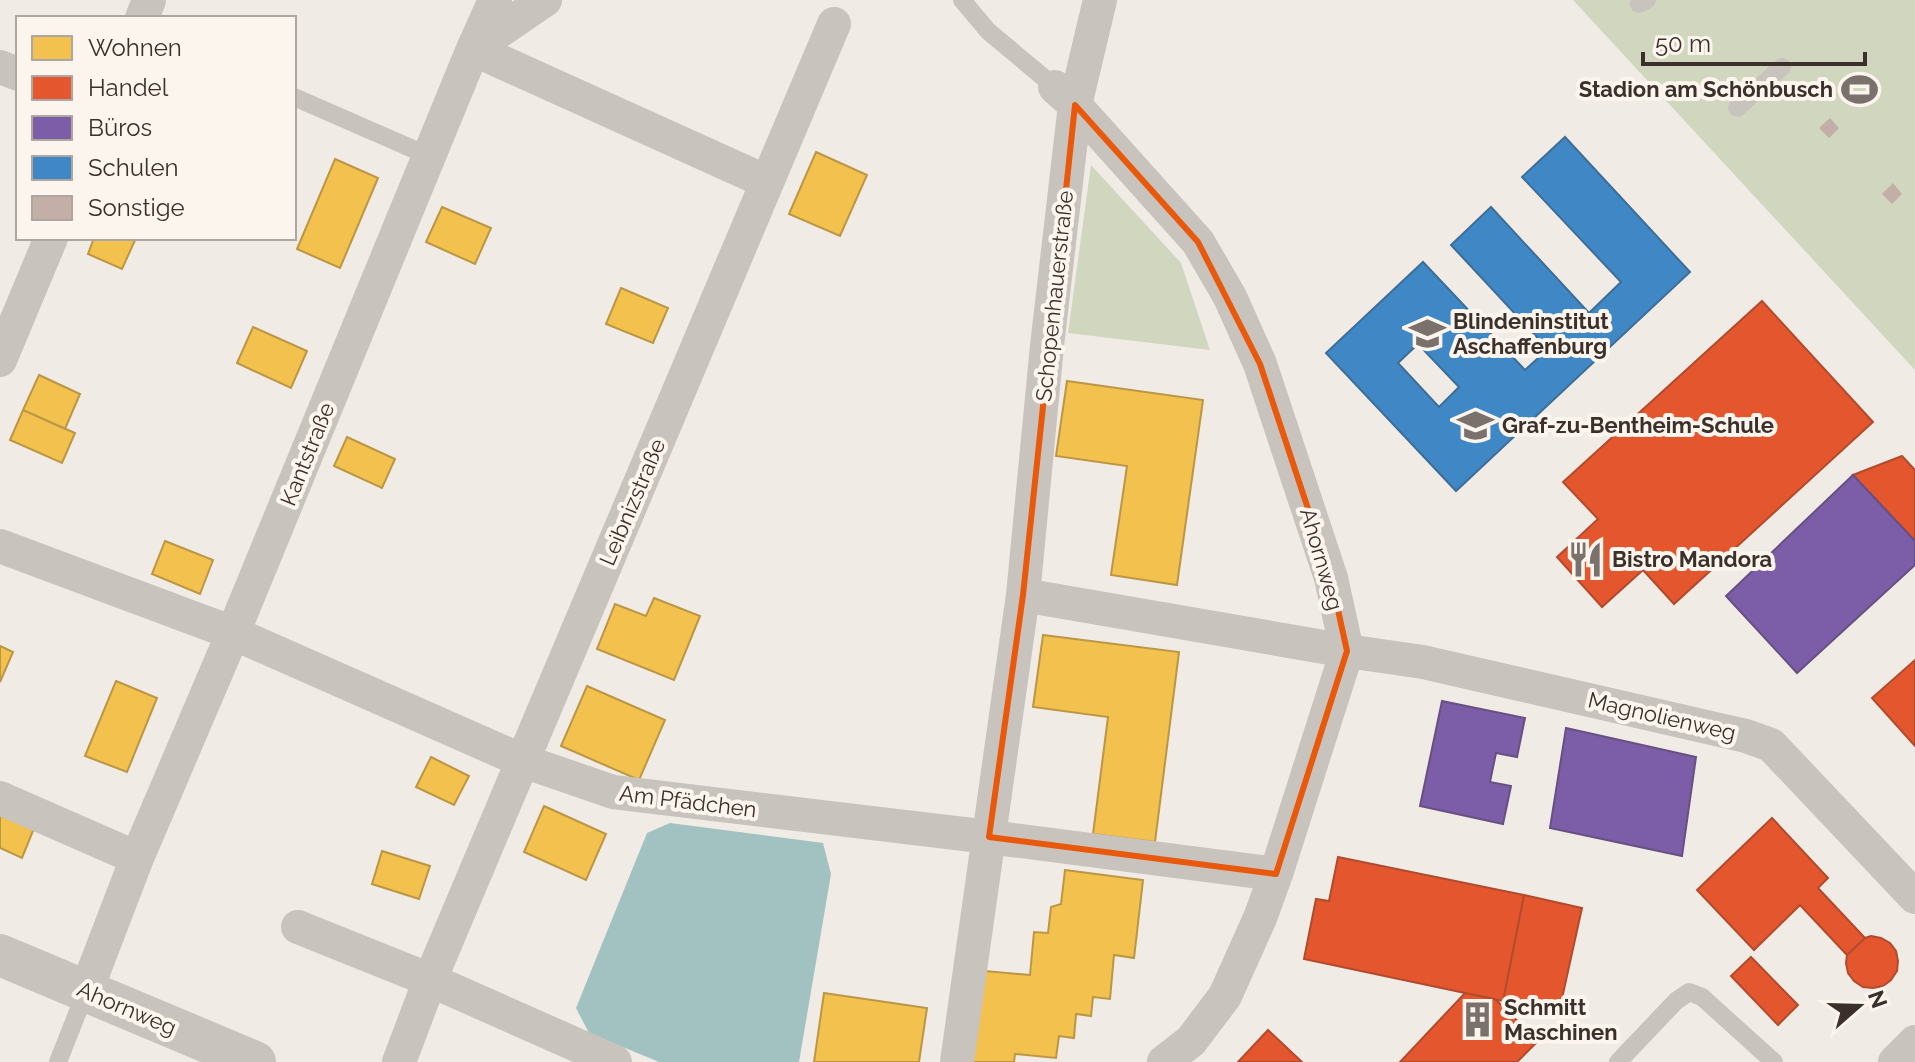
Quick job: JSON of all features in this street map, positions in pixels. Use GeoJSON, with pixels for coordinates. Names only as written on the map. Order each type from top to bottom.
{"type":"FeatureCollection","features":[{"type":"Feature","properties":{"kind":"street"},"geometry":{"type":"LineString","coordinates":[[473,49],[545,0]]}},
{"type":"Feature","properties":{"kind":"street","name":"Schopenhauerstraße"},"geometry":{"type":"LineString","coordinates":[[957,1062],[1023,595],[1047,346],[1065,96],[1100,0]]}},
{"type":"Feature","properties":{"kind":"street","name":"Kantstraße"},"geometry":{"type":"LineString","coordinates":[[86,991],[137,858],[233,633],[490,2]]}},
{"type":"Feature","properties":{"kind":"street","name":"Leibnizstraße"},"geometry":{"type":"LineString","coordinates":[[399,1062],[430,980],[834,24]]}},
{"type":"Feature","properties":{"kind":"street"},"geometry":{"type":"LineString","coordinates":[[473,49],[767,182]]}},
{"type":"Feature","properties":{"kind":"street","name":"Ahornweg"},"geometry":{"type":"LineString","coordinates":[[1065,96],[1198,242],[1230,297],[1260,364],[1331,578],[1347,651]]}},
{"type":"Feature","properties":{"kind":"street"},"geometry":{"type":"LineString","coordinates":[[0,360],[50,240]]}},
{"type":"Feature","properties":{"kind":"street","name":"Am Pfädchen"},"geometry":{"type":"LineString","coordinates":[[0,546],[233,633],[523,761],[613,792],[1276,874]]}},
{"type":"Feature","properties":{"kind":"street"},"geometry":{"type":"LineString","coordinates":[[1023,595],[1347,651],[1260,918],[1225,996],[1191,1041],[1164,1062]]}},
{"type":"Feature","properties":{"kind":"street","name":"Magnolienweg"},"geometry":{"type":"LineString","coordinates":[[1347,651],[1438,665],[1746,736],[1771,745],[1915,897]]}},
{"type":"Feature","properties":{"kind":"street"},"geometry":{"type":"LineString","coordinates":[[0,798],[137,858]]}},
{"type":"Feature","properties":{"kind":"street"},"geometry":{"type":"LineString","coordinates":[[298,927],[430,980],[615,1062]]}},
{"type":"Feature","properties":{"kind":"street","name":"Ahornweg"},"geometry":{"type":"LineString","coordinates":[[0,955],[255,1062]]}},
{"type":"Feature","properties":{"kind":"street"},"geometry":{"type":"LineString","coordinates":[[1895,1062],[1915,1042]]}},
{"type":"Feature","properties":{"kind":"lane"},"geometry":{"type":"LineString","coordinates":[[962,0],[988,31],[1065,96]]}},
{"type":"Feature","properties":{"kind":"lane"},"geometry":{"type":"LineString","coordinates":[[1737,108],[1782,67]]}},
{"type":"Feature","properties":{"kind":"lane"},"geometry":{"type":"LineString","coordinates":[[296,98],[429,156]]}},
{"type":"Feature","properties":{"kind":"lane"},"geometry":{"type":"LineString","coordinates":[[58,1062],[86,991]]}},
{"type":"Feature","properties":{"kind":"lane"},"geometry":{"type":"LineString","coordinates":[[1618,1062],[1676,1001],[1689,992],[1702,997],[1774,1062]]}},
{"type":"Feature","properties":{"kind":"highlighted area"},"geometry":{"type":"Polygon","coordinates":[[[1075,105],[1198,242],[1260,364],[1331,578],[1347,651],[1276,874],[989,837],[1023,595],[1075,105]]]}},
{"type":"Feature","properties":{"kind":"green space"},"geometry":{"type":"Polygon","coordinates":[[[1573,0],[1915,0],[1915,370],[1573,0]]]}},
{"type":"Feature","properties":{"kind":"green space"},"geometry":{"type":"Polygon","coordinates":[[[1091,165],[1181,263],[1210,350],[1068,333],[1091,165]]]}},
{"type":"Feature","properties":{"kind":"water"},"geometry":{"type":"Polygon","coordinates":[[[670,823],[823,843],[831,874],[799,1062],[659,1062],[589,1033],[576,1008],[647,833],[670,823]]]}},
{"type":"Feature","properties":{"kind":"building: Wohnen"},"geometry":{"type":"Polygon","coordinates":[[[816,152],[867,175],[840,236],[789,214],[816,152]]]}},
{"type":"Feature","properties":{"kind":"building: Wohnen"},"geometry":{"type":"Polygon","coordinates":[[[335,159],[378,178],[340,268],[297,249],[335,159]]]}},
{"type":"Feature","properties":{"kind":"building: Wohnen"},"geometry":{"type":"Polygon","coordinates":[[[442,207],[491,228],[475,264],[426,242],[442,207]]]}},
{"type":"Feature","properties":{"kind":"building: Wohnen"},"geometry":{"type":"Polygon","coordinates":[[[93,240],[135,240],[122,269],[88,254],[93,240]]]}},
{"type":"Feature","properties":{"kind":"building: Wohnen"},"geometry":{"type":"Polygon","coordinates":[[[621,288],[668,308],[653,343],[606,324],[621,288]]]}},
{"type":"Feature","properties":{"kind":"building: Wohnen"},"geometry":{"type":"Polygon","coordinates":[[[253,327],[307,351],[291,388],[237,363],[253,327]]]}},
{"type":"Feature","properties":{"kind":"building: Wohnen"},"geometry":{"type":"Polygon","coordinates":[[[39,375],[80,394],[65,429],[23,410],[39,375]]]}},
{"type":"Feature","properties":{"kind":"building: Wohnen"},"geometry":{"type":"Polygon","coordinates":[[[1067,381],[1203,400],[1177,585],[1111,575],[1127,466],[1056,456],[1067,381]]]}},
{"type":"Feature","properties":{"kind":"building: Wohnen"},"geometry":{"type":"Polygon","coordinates":[[[23,410],[75,433],[62,463],[10,440],[23,410]]]}},
{"type":"Feature","properties":{"kind":"building: Wohnen"},"geometry":{"type":"Polygon","coordinates":[[[347,437],[395,459],[382,488],[334,466],[347,437]]]}},
{"type":"Feature","properties":{"kind":"building: Wohnen"},"geometry":{"type":"Polygon","coordinates":[[[165,541],[213,560],[200,594],[152,574],[165,541]]]}},
{"type":"Feature","properties":{"kind":"building: Wohnen"},"geometry":{"type":"Polygon","coordinates":[[[654,598],[700,616],[674,680],[597,649],[615,604],[646,616],[654,598]]]}},
{"type":"Feature","properties":{"kind":"building: Wohnen"},"geometry":{"type":"Polygon","coordinates":[[[1043,635],[1179,652],[1155,842],[1093,834],[1108,717],[1033,707],[1043,635]]]}},
{"type":"Feature","properties":{"kind":"building: Wohnen"},"geometry":{"type":"Polygon","coordinates":[[[0,646],[13,652],[0,682],[0,646]]]}},
{"type":"Feature","properties":{"kind":"building: Wohnen"},"geometry":{"type":"Polygon","coordinates":[[[116,681],[157,698],[127,772],[85,756],[116,681]]]}},
{"type":"Feature","properties":{"kind":"building: Wohnen"},"geometry":{"type":"Polygon","coordinates":[[[587,686],[665,720],[639,780],[561,746],[587,686]]]}},
{"type":"Feature","properties":{"kind":"building: Wohnen"},"geometry":{"type":"Polygon","coordinates":[[[431,757],[469,776],[454,805],[416,787],[431,757]]]}},
{"type":"Feature","properties":{"kind":"building: Wohnen"},"geometry":{"type":"Polygon","coordinates":[[[544,806],[606,834],[586,880],[524,852],[544,806]]]}},
{"type":"Feature","properties":{"kind":"building: Wohnen"},"geometry":{"type":"Polygon","coordinates":[[[0,816],[37,821],[22,858],[0,848],[0,816]]]}},
{"type":"Feature","properties":{"kind":"building: Wohnen"},"geometry":{"type":"Polygon","coordinates":[[[382,851],[430,866],[419,899],[372,884],[382,851]]]}},
{"type":"Feature","properties":{"kind":"building: Wohnen"},"geometry":{"type":"Polygon","coordinates":[[[1065,870],[1143,880],[1134,958],[1114,955],[1110,999],[1093,997],[1091,1016],[1076,1014],[1074,1038],[1059,1036],[1056,1058],[1015,1054],[1014,1062],[965,1062],[974,970],[1030,975],[1034,932],[1048,933],[1051,907],[1061,904],[1065,870]]]}},
{"type":"Feature","properties":{"kind":"building: Wohnen"},"geometry":{"type":"Polygon","coordinates":[[[824,993],[927,1008],[919,1062],[814,1062],[824,993]]]}},
{"type":"Feature","properties":{"kind":"building: Handel"},"geometry":{"type":"Polygon","coordinates":[[[1762,301],[1873,422],[1674,604],[1643,570],[1602,607],[1557,557],[1598,519],[1563,482],[1762,301]]]}},
{"type":"Feature","properties":{"kind":"building: Handel"},"geometry":{"type":"Polygon","coordinates":[[[1902,456],[1915,470],[1915,541],[1853,475],[1902,456]]]}},
{"type":"Feature","properties":{"kind":"building: Handel"},"geometry":{"type":"Polygon","coordinates":[[[1915,660],[1915,746],[1872,698],[1915,660]]]}},
{"type":"Feature","properties":{"kind":"building: Handel"},"geometry":{"type":"Polygon","coordinates":[[[1772,818],[1828,878],[1818,888],[1865,938],[1847,955],[1800,905],[1754,950],[1697,890],[1772,818]]]}},
{"type":"Feature","properties":{"kind":"building: Handel"},"geometry":{"type":"Polygon","coordinates":[[[1338,857],[1524,895],[1503,1001],[1304,959],[1316,899],[1329,901],[1338,857]]]}},
{"type":"Feature","properties":{"kind":"building: Handel"},"geometry":{"type":"Polygon","coordinates":[[[1524,895],[1582,908],[1559,1012],[1503,1001],[1524,895]]]}},
{"type":"Feature","properties":{"kind":"building: Handel"},"geometry":{"type":"Polygon","coordinates":[[[1871,936],[1890,943],[1898,961],[1897,971],[1891,980],[1873,988],[1863,987],[1854,981],[1846,963],[1847,955],[1871,936]]]}},
{"type":"Feature","properties":{"kind":"building: Handel"},"geometry":{"type":"Polygon","coordinates":[[[1751,957],[1798,1005],[1778,1025],[1731,976],[1751,957]]]}},
{"type":"Feature","properties":{"kind":"building: Handel","name":"Schmitt Maschinen"},"geometry":{"type":"Polygon","coordinates":[[[1465,993],[1495,999],[1538,1041],[1517,1062],[1400,1062],[1465,993]]]}},
{"type":"Feature","properties":{"kind":"building: Handel"},"geometry":{"type":"Polygon","coordinates":[[[1268,1030],[1302,1062],[1238,1062],[1268,1030]]]}},
{"type":"Feature","properties":{"kind":"building: Büros"},"geometry":{"type":"Polygon","coordinates":[[[1853,475],[1915,541],[1915,565],[1797,673],[1726,596],[1853,475]]]}},
{"type":"Feature","properties":{"kind":"building: Büros"},"geometry":{"type":"Polygon","coordinates":[[[1442,701],[1525,718],[1517,757],[1496,753],[1490,782],[1511,786],[1503,824],[1420,806],[1442,701]]]}},
{"type":"Feature","properties":{"kind":"building: Büros"},"geometry":{"type":"Polygon","coordinates":[[[1566,728],[1696,757],[1682,856],[1550,828],[1566,728]]]}},
{"type":"Feature","properties":{"kind":"building: Schulen","name":"Blindeninstitut Aschaffenburg"},"geometry":{"type":"Polygon","coordinates":[[[1565,137],[1690,272],[1456,491],[1326,353],[1423,262],[1525,370],[1548,349],[1451,245],[1491,207],[1589,313],[1621,282],[1522,177],[1565,137]],[[1418,344],[1398,363],[1439,407],[1459,387],[1418,344]]]}},
{"type":"Feature","properties":{"kind":"building: Sonstige"},"geometry":{"type":"Polygon","coordinates":[[[1830,118],[1839,128],[1829,138],[1819,128],[1830,118]]]}},
{"type":"Feature","properties":{"kind":"building: Sonstige"},"geometry":{"type":"Polygon","coordinates":[[[1893,183],[1902,194],[1892,204],[1882,194],[1893,183]]]}},
{"type":"Feature","properties":{"kind":"place","name":"Stadion am Schönbusch"},"geometry":{"type":"Point","coordinates":[1859,89]}},
{"type":"Feature","properties":{"kind":"place","name":"Blindeninstitut Aschaffenburg"},"geometry":{"type":"Point","coordinates":[1427,334]}},
{"type":"Feature","properties":{"kind":"place","name":"Graf-zu-Bentheim-Schule"},"geometry":{"type":"Point","coordinates":[1476,425]}},
{"type":"Feature","properties":{"kind":"place","name":"Bistro Mandora"},"geometry":{"type":"Point","coordinates":[1586,559]}},
{"type":"Feature","properties":{"kind":"place","name":"Schmitt Maschinen"},"geometry":{"type":"Point","coordinates":[1478,1020]}}]}
